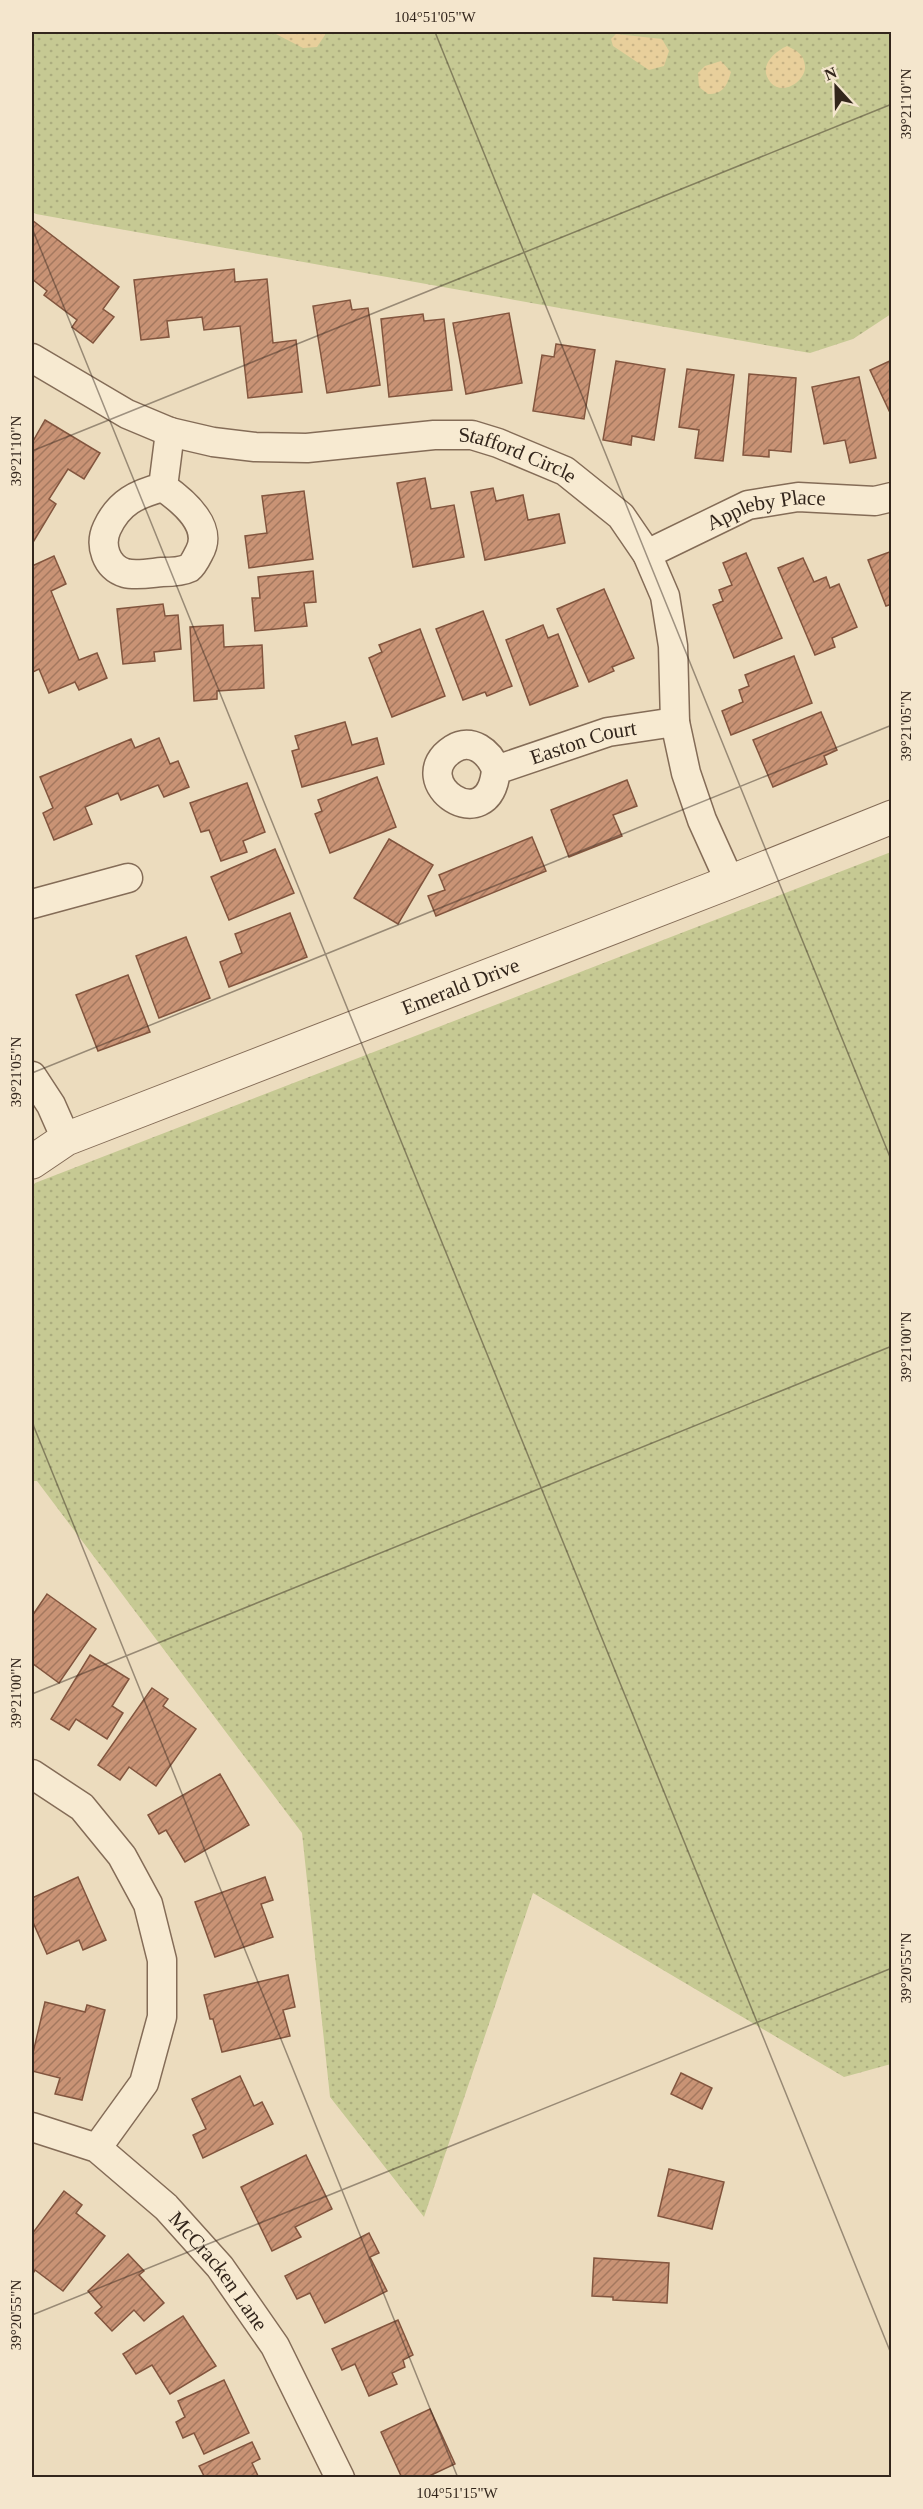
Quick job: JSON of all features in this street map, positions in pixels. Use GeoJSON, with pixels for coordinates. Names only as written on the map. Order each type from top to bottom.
{"type":"FeatureCollection","features":[{"type":"Feature","properties":{"kind":"street","name":"Stafford Circle"},"geometry":{"type":"LineString","coordinates":[[32,358],[127,414],[170,432],[213,442],[255,447],[307,448],[434,435],[472,435],[498,443],[565,471],[621,516],[647,554],[665,596],[673,646],[675,722],[686,773],[702,820],[730,882]]}},
{"type":"Feature","properties":{"kind":"street"},"geometry":{"type":"LineString","coordinates":[[163,487],[170,432]]}},
{"type":"Feature","properties":{"kind":"street","name":"Appleby Place"},"geometry":{"type":"LineString","coordinates":[[647,554],[748,506],[798,497],[865,501],[891,497]]}},
{"type":"Feature","properties":{"kind":"street","name":"Easton Court"},"geometry":{"type":"LineString","coordinates":[[496,770],[608,732],[675,722]]}},
{"type":"Feature","properties":{"kind":"street","name":"Emerald Drive"},"geometry":{"type":"LineString","coordinates":[[32,1162],[66,1139],[730,882],[891,817]]}},
{"type":"Feature","properties":{"kind":"street"},"geometry":{"type":"LineString","coordinates":[[32,904],[128,878]]}},
{"type":"Feature","properties":{"kind":"street"},"geometry":{"type":"LineString","coordinates":[[32,1076],[51,1105],[66,1139]]}},
{"type":"Feature","properties":{"kind":"street"},"geometry":{"type":"LineString","coordinates":[[32,1774],[82,1807],[122,1857],[148,1904],[162,1960],[162,2017],[144,2083],[97,2148]]}},
{"type":"Feature","properties":{"kind":"street","name":"McCracken Lane"},"geometry":{"type":"LineString","coordinates":[[32,2127],[97,2148],[166,2207],[220,2267],[275,2346],[340,2478]]}},
{"type":"Feature","properties":{"kind":"green space"},"geometry":{"type":"Polygon","coordinates":[[[32,32],[891,32],[891,314],[853,339],[810,353],[36,214],[32,212],[32,32]]]}},
{"type":"Feature","properties":{"kind":"green space"},"geometry":{"type":"Polygon","coordinates":[[[891,852],[891,2064],[844,2077],[533,1893],[424,2217],[330,2097],[302,1833],[37,1481],[32,1481],[32,1187],[35,1183],[891,852]]]}},
{"type":"Feature","properties":{"kind":"sand"},"geometry":{"type":"Polygon","coordinates":[[[272,32],[325,32],[325,35],[317,47],[303,48],[272,32]]]}},
{"type":"Feature","properties":{"kind":"sand"},"geometry":{"type":"Polygon","coordinates":[[[616,34],[662,39],[669,51],[664,66],[649,70],[613,46],[611,39],[616,34]]]}},
{"type":"Feature","properties":{"kind":"sand"},"geometry":{"type":"Polygon","coordinates":[[[787,46],[802,56],[804,72],[793,85],[776,87],[767,77],[766,66],[777,52],[787,46]]]}},
{"type":"Feature","properties":{"kind":"sand"},"geometry":{"type":"Polygon","coordinates":[[[721,61],[731,72],[728,81],[721,91],[708,94],[699,87],[698,73],[705,66],[721,61]]]}},
{"type":"Feature","properties":{"kind":"building"},"geometry":{"type":"Polygon","coordinates":[[[32,220],[119,287],[103,309],[114,317],[93,343],[72,327],[77,320],[44,295],[47,291],[32,279],[32,220]]]}},
{"type":"Feature","properties":{"kind":"building"},"geometry":{"type":"Polygon","coordinates":[[[234,269],[235,282],[267,279],[273,343],[296,340],[302,392],[248,398],[240,326],[204,330],[202,317],[167,321],[169,337],[141,340],[134,280],[234,269]]]}},
{"type":"Feature","properties":{"kind":"building"},"geometry":{"type":"Polygon","coordinates":[[[350,300],[352,310],[368,308],[380,385],[327,393],[313,306],[350,300]]]}},
{"type":"Feature","properties":{"kind":"building"},"geometry":{"type":"Polygon","coordinates":[[[509,313],[522,383],[466,394],[453,323],[509,313]]]}},
{"type":"Feature","properties":{"kind":"building"},"geometry":{"type":"Polygon","coordinates":[[[423,314],[424,321],[444,319],[452,390],[389,397],[381,319],[423,314]]]}},
{"type":"Feature","properties":{"kind":"building"},"geometry":{"type":"Polygon","coordinates":[[[556,344],[595,350],[584,419],[533,411],[542,355],[554,357],[556,344]]]}},
{"type":"Feature","properties":{"kind":"building"},"geometry":{"type":"Polygon","coordinates":[[[892,360],[892,417],[870,370],[892,360]]]}},
{"type":"Feature","properties":{"kind":"building"},"geometry":{"type":"Polygon","coordinates":[[[616,361],[665,369],[654,440],[632,436],[631,445],[603,440],[616,361]]]}},
{"type":"Feature","properties":{"kind":"building"},"geometry":{"type":"Polygon","coordinates":[[[687,369],[734,375],[723,461],[695,458],[699,430],[679,427],[687,369]]]}},
{"type":"Feature","properties":{"kind":"building"},"geometry":{"type":"Polygon","coordinates":[[[749,374],[796,378],[791,452],[769,450],[769,457],[743,455],[749,374]]]}},
{"type":"Feature","properties":{"kind":"building"},"geometry":{"type":"Polygon","coordinates":[[[859,377],[876,458],[850,463],[845,440],[824,444],[812,387],[859,377]]]}},
{"type":"Feature","properties":{"kind":"building"},"geometry":{"type":"Polygon","coordinates":[[[45,420],[100,453],[84,479],[68,469],[49,499],[56,504],[32,544],[32,443],[45,420]]]}},
{"type":"Feature","properties":{"kind":"building"},"geometry":{"type":"Polygon","coordinates":[[[425,478],[431,509],[454,505],[464,557],[413,567],[397,483],[425,478]]]}},
{"type":"Feature","properties":{"kind":"building"},"geometry":{"type":"Polygon","coordinates":[[[493,488],[496,501],[523,495],[528,520],[559,514],[565,543],[485,560],[471,492],[493,488]]]}},
{"type":"Feature","properties":{"kind":"building"},"geometry":{"type":"Polygon","coordinates":[[[304,491],[313,559],[249,568],[245,536],[267,533],[262,496],[304,491]]]}},
{"type":"Feature","properties":{"kind":"building"},"geometry":{"type":"Polygon","coordinates":[[[892,551],[892,604],[886,606],[868,560],[892,551]]]}},
{"type":"Feature","properties":{"kind":"building"},"geometry":{"type":"Polygon","coordinates":[[[746,553],[782,638],[734,658],[713,605],[723,601],[719,590],[732,585],[723,563],[746,553]]]}},
{"type":"Feature","properties":{"kind":"building"},"geometry":{"type":"Polygon","coordinates":[[[54,556],[66,584],[51,591],[79,660],[97,653],[107,678],[79,690],[75,682],[49,693],[39,669],[33,672],[32,668],[32,566],[54,556]]]}},
{"type":"Feature","properties":{"kind":"building"},"geometry":{"type":"Polygon","coordinates":[[[803,558],[814,582],[826,577],[830,588],[839,584],[857,627],[832,638],[835,647],[815,655],[778,568],[803,558]]]}},
{"type":"Feature","properties":{"kind":"building"},"geometry":{"type":"Polygon","coordinates":[[[313,571],[316,602],[304,603],[307,626],[255,631],[252,598],[260,598],[258,577],[313,571]]]}},
{"type":"Feature","properties":{"kind":"building"},"geometry":{"type":"Polygon","coordinates":[[[604,589],[634,658],[612,667],[614,671],[589,682],[557,609],[604,589]]]}},
{"type":"Feature","properties":{"kind":"building"},"geometry":{"type":"Polygon","coordinates":[[[163,604],[165,616],[178,615],[181,649],[154,652],[155,661],[123,664],[117,609],[163,604]]]}},
{"type":"Feature","properties":{"kind":"building"},"geometry":{"type":"Polygon","coordinates":[[[483,611],[512,686],[487,696],[485,692],[463,700],[436,629],[483,611]]]}},
{"type":"Feature","properties":{"kind":"building"},"geometry":{"type":"Polygon","coordinates":[[[223,625],[224,647],[262,645],[264,688],[217,691],[217,699],[194,701],[190,627],[223,625]]]}},
{"type":"Feature","properties":{"kind":"building"},"geometry":{"type":"Polygon","coordinates":[[[543,625],[548,638],[558,634],[578,686],[530,705],[506,640],[543,625]]]}},
{"type":"Feature","properties":{"kind":"building"},"geometry":{"type":"Polygon","coordinates":[[[420,629],[445,696],[392,717],[369,658],[382,652],[379,645],[420,629]]]}},
{"type":"Feature","properties":{"kind":"building"},"geometry":{"type":"Polygon","coordinates":[[[794,656],[812,703],[731,735],[722,711],[743,702],[739,690],[749,686],[745,675],[794,656]]]}},
{"type":"Feature","properties":{"kind":"building"},"geometry":{"type":"Polygon","coordinates":[[[821,712],[837,750],[824,756],[827,764],[773,787],[753,740],[821,712]]]}},
{"type":"Feature","properties":{"kind":"building"},"geometry":{"type":"Polygon","coordinates":[[[345,722],[352,745],[377,738],[384,764],[302,787],[292,751],[299,749],[295,736],[345,722]]]}},
{"type":"Feature","properties":{"kind":"building"},"geometry":{"type":"Polygon","coordinates":[[[159,738],[170,764],[178,761],[189,787],[164,797],[158,785],[121,800],[118,793],[85,807],[92,824],[54,840],[43,813],[53,808],[40,777],[131,739],[135,748],[159,738]]]}},
{"type":"Feature","properties":{"kind":"building"},"geometry":{"type":"Polygon","coordinates":[[[377,777],[396,827],[330,853],[315,814],[322,811],[318,800],[377,777]]]}},
{"type":"Feature","properties":{"kind":"building"},"geometry":{"type":"Polygon","coordinates":[[[627,780],[637,806],[613,815],[622,836],[569,857],[551,810],[627,780]]]}},
{"type":"Feature","properties":{"kind":"building"},"geometry":{"type":"Polygon","coordinates":[[[247,783],[265,832],[243,841],[247,852],[221,861],[209,830],[201,832],[190,803],[247,783]]]}},
{"type":"Feature","properties":{"kind":"building"},"geometry":{"type":"Polygon","coordinates":[[[532,837],[546,871],[436,916],[428,896],[445,890],[439,875],[532,837]]]}},
{"type":"Feature","properties":{"kind":"building"},"geometry":{"type":"Polygon","coordinates":[[[389,839],[433,865],[398,924],[354,898],[389,839]]]}},
{"type":"Feature","properties":{"kind":"building"},"geometry":{"type":"Polygon","coordinates":[[[275,849],[294,893],[229,920],[211,877],[275,849]]]}},
{"type":"Feature","properties":{"kind":"building"},"geometry":{"type":"Polygon","coordinates":[[[290,913],[307,957],[229,987],[220,962],[242,953],[235,934],[290,913]]]}},
{"type":"Feature","properties":{"kind":"building"},"geometry":{"type":"Polygon","coordinates":[[[186,937],[210,998],[159,1018],[136,956],[186,937]]]}},
{"type":"Feature","properties":{"kind":"building"},"geometry":{"type":"Polygon","coordinates":[[[128,975],[150,1032],[98,1051],[76,995],[128,975]]]}},
{"type":"Feature","properties":{"kind":"building"},"geometry":{"type":"Polygon","coordinates":[[[47,1594],[96,1629],[59,1683],[32,1663],[32,1616],[47,1594]]]}},
{"type":"Feature","properties":{"kind":"building"},"geometry":{"type":"Polygon","coordinates":[[[90,1655],[129,1679],[112,1706],[123,1713],[107,1739],[76,1719],[69,1730],[51,1719],[90,1655]]]}},
{"type":"Feature","properties":{"kind":"building"},"geometry":{"type":"Polygon","coordinates":[[[152,1688],[168,1699],[163,1706],[196,1729],[156,1786],[129,1767],[120,1780],[98,1765],[152,1688]]]}},
{"type":"Feature","properties":{"kind":"building"},"geometry":{"type":"Polygon","coordinates":[[[220,1774],[249,1825],[185,1862],[166,1830],[159,1834],[148,1815],[220,1774]]]}},
{"type":"Feature","properties":{"kind":"building"},"geometry":{"type":"Polygon","coordinates":[[[78,1877],[106,1940],[83,1950],[79,1940],[47,1954],[32,1920],[32,1898],[78,1877]]]}},
{"type":"Feature","properties":{"kind":"building"},"geometry":{"type":"Polygon","coordinates":[[[265,1877],[273,1900],[261,1904],[273,1937],[215,1957],[195,1902],[265,1877]]]}},
{"type":"Feature","properties":{"kind":"building"},"geometry":{"type":"Polygon","coordinates":[[[288,1975],[295,2007],[283,2010],[290,2036],[222,2052],[204,1995],[288,1975]]]}},
{"type":"Feature","properties":{"kind":"building"},"geometry":{"type":"Polygon","coordinates":[[[45,2002],[85,2012],[87,2005],[105,2010],[82,2100],[55,2094],[60,2078],[32,2071],[32,2057],[45,2002]]]}},
{"type":"Feature","properties":{"kind":"building"},"geometry":{"type":"Polygon","coordinates":[[[681,2073],[712,2088],[702,2109],[671,2094],[681,2073]]]}},
{"type":"Feature","properties":{"kind":"building"},"geometry":{"type":"Polygon","coordinates":[[[240,2076],[254,2106],[262,2102],[273,2124],[203,2158],[193,2135],[206,2129],[192,2099],[240,2076]]]}},
{"type":"Feature","properties":{"kind":"building"},"geometry":{"type":"Polygon","coordinates":[[[306,2155],[332,2209],[295,2227],[301,2237],[272,2251],[241,2187],[306,2155]]]}},
{"type":"Feature","properties":{"kind":"building"},"geometry":{"type":"Polygon","coordinates":[[[669,2169],[724,2182],[712,2229],[658,2216],[669,2169]]]}},
{"type":"Feature","properties":{"kind":"building"},"geometry":{"type":"Polygon","coordinates":[[[64,2191],[82,2205],[76,2213],[105,2236],[63,2291],[35,2270],[32,2275],[32,2234],[64,2191]]]}},
{"type":"Feature","properties":{"kind":"building"},"geometry":{"type":"Polygon","coordinates":[[[369,2233],[379,2253],[370,2257],[387,2291],[325,2323],[310,2293],[297,2299],[285,2276],[369,2233]]]}},
{"type":"Feature","properties":{"kind":"building"},"geometry":{"type":"Polygon","coordinates":[[[128,2254],[144,2271],[139,2275],[164,2303],[144,2321],[134,2310],[112,2331],[95,2313],[102,2307],[88,2291],[128,2254]]]}},
{"type":"Feature","properties":{"kind":"building"},"geometry":{"type":"Polygon","coordinates":[[[594,2258],[669,2263],[667,2303],[613,2300],[613,2297],[592,2296],[594,2258]]]}},
{"type":"Feature","properties":{"kind":"building"},"geometry":{"type":"Polygon","coordinates":[[[183,2316],[216,2366],[170,2394],[152,2365],[136,2374],[123,2354],[183,2316]]]}},
{"type":"Feature","properties":{"kind":"building"},"geometry":{"type":"Polygon","coordinates":[[[398,2320],[413,2355],[403,2360],[405,2367],[392,2373],[397,2384],[369,2396],[355,2364],[342,2370],[332,2349],[398,2320]]]}},
{"type":"Feature","properties":{"kind":"building"},"geometry":{"type":"Polygon","coordinates":[[[224,2380],[249,2433],[204,2454],[194,2433],[183,2438],[176,2422],[185,2417],[178,2401],[224,2380]]]}},
{"type":"Feature","properties":{"kind":"building"},"geometry":{"type":"Polygon","coordinates":[[[430,2409],[455,2464],[425,2478],[402,2478],[381,2432],[430,2409]]]}},
{"type":"Feature","properties":{"kind":"building"},"geometry":{"type":"Polygon","coordinates":[[[252,2442],[260,2459],[252,2463],[259,2478],[205,2478],[199,2466],[252,2442]]]}}]}
